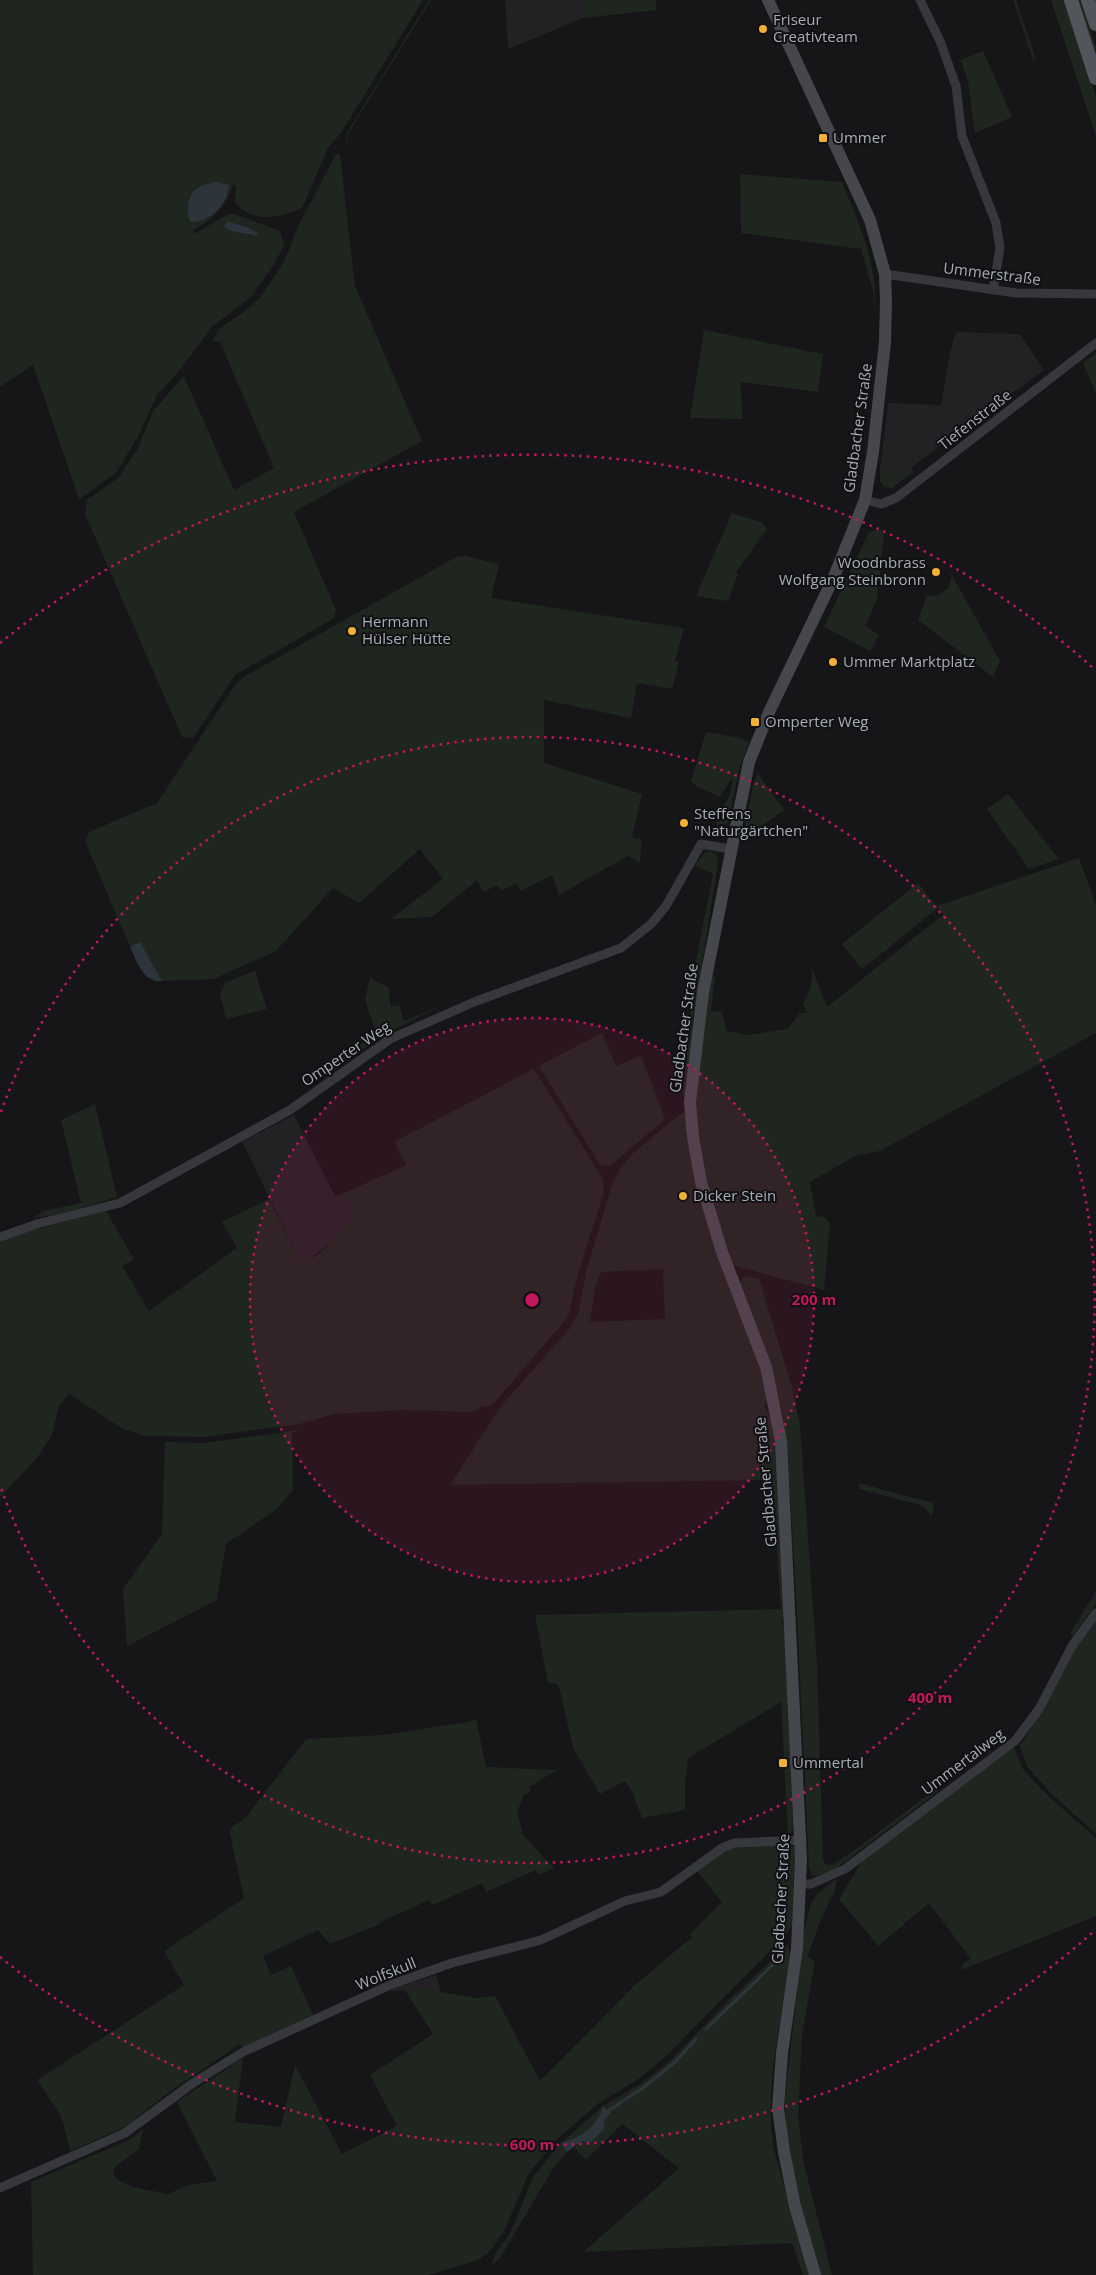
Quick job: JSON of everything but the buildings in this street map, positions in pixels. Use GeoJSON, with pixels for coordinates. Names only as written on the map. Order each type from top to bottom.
{"type":"FeatureCollection","features":[{"type":"Feature","properties":{"kind":"main road","name":"Gladbacher Straße"},"geometry":{"type":"LineString","coordinates":[[768,0],[870,220],[885,274],[885,342],[873,452],[865,500],[833,579],[760,732],[748,762],[703,992],[690,1102],[693,1137],[701,1182],[722,1252],[766,1367],[781,1441],[802,1840],[797,1948],[782,2053],[778,2108],[784,2152],[795,2206],[815,2275]]}},
{"type":"Feature","properties":{"kind":"main road"},"geometry":{"type":"LineString","coordinates":[[1071,0],[1096,78]]}},
{"type":"Feature","properties":{"kind":"main road"},"geometry":{"type":"LineString","coordinates":[[1088,0],[1096,24]]}},
{"type":"Feature","properties":{"kind":"street"},"geometry":{"type":"LineString","coordinates":[[920,0],[940,41],[956,86],[962,136],[996,223],[1000,248],[993,290]]}},
{"type":"Feature","properties":{"kind":"street","name":"Ummerstraße"},"geometry":{"type":"LineString","coordinates":[[885,274],[1025,294],[1096,294]]}},
{"type":"Feature","properties":{"kind":"street","name":"Tiefenstraße"},"geometry":{"type":"LineString","coordinates":[[865,500],[881,504],[896,498],[1096,342]]}},
{"type":"Feature","properties":{"kind":"street","name":"Omperter Weg"},"geometry":{"type":"LineString","coordinates":[[0,1237],[37,1224],[120,1202],[290,1110],[390,1039],[474,1002],[621,948],[651,924],[666,906],[701,844],[730,848]]}},
{"type":"Feature","properties":{"kind":"street","name":"Ummertalweg"},"geometry":{"type":"LineString","coordinates":[[801,1884],[811,1884],[845,1869],[865,1852],[1015,1741],[1039,1710],[1072,1646],[1096,1613]]}},
{"type":"Feature","properties":{"kind":"street","name":"Wolfskull"},"geometry":{"type":"LineString","coordinates":[[0,2188],[125,2133],[193,2083],[243,2052],[390,1985],[452,1964],[541,1940],[626,1901],[661,1892],[722,1848],[734,1843],[802,1840]]}},
{"type":"Feature","properties":{"kind":"shaded area"},"geometry":{"type":"Polygon","coordinates":[[[0,0],[423,0],[341,133],[328,148],[302,208],[275,216],[266,217],[249,214],[235,202],[236,186],[233,184],[227,199],[218,212],[207,222],[193,230],[194,234],[228,214],[235,214],[280,231],[284,245],[276,261],[252,296],[212,327],[180,370],[157,395],[139,435],[116,473],[79,499],[33,365],[0,387],[0,0]]]}},
{"type":"Feature","properties":{"kind":"shaded area"},"geometry":{"type":"Polygon","coordinates":[[[429,0],[431,0],[348,134],[346,154],[347,133],[429,0]]]}},
{"type":"Feature","properties":{"kind":"shaded area"},"geometry":{"type":"Polygon","coordinates":[[[505,0],[582,0],[583,18],[508,49],[505,0]]]}},
{"type":"Feature","properties":{"kind":"shaded area"},"geometry":{"type":"Polygon","coordinates":[[[582,0],[656,0],[656,10],[583,18],[582,0]]]}},
{"type":"Feature","properties":{"kind":"shaded area"},"geometry":{"type":"Polygon","coordinates":[[[1013,0],[1016,0],[1036,59],[1033,60],[1013,0]]]}},
{"type":"Feature","properties":{"kind":"shaded area"},"geometry":{"type":"Polygon","coordinates":[[[1051,0],[1065,0],[1096,97],[1096,136],[1051,0]]]}},
{"type":"Feature","properties":{"kind":"shaded area"},"geometry":{"type":"Polygon","coordinates":[[[1077,0],[1081,0],[1096,47],[1096,59],[1077,0]]]}},
{"type":"Feature","properties":{"kind":"shaded area"},"geometry":{"type":"Polygon","coordinates":[[[983,51],[1012,117],[975,133],[968,82],[961,60],[983,51]]]}},
{"type":"Feature","properties":{"kind":"shaded area"},"geometry":{"type":"Polygon","coordinates":[[[336,154],[340,155],[355,286],[422,441],[294,512],[336,610],[333,619],[235,675],[193,738],[182,737],[85,514],[87,500],[118,478],[138,448],[153,411],[184,376],[234,490],[274,468],[220,342],[212,341],[220,328],[260,298],[285,260],[298,226],[336,154]]]}},
{"type":"Feature","properties":{"kind":"shaded area"},"geometry":{"type":"Polygon","coordinates":[[[740,174],[842,182],[866,245],[874,277],[875,310],[873,291],[861,249],[741,233],[740,174]]]}},
{"type":"Feature","properties":{"kind":"shaded area"},"geometry":{"type":"Polygon","coordinates":[[[216,182],[229,185],[225,199],[217,211],[205,219],[191,222],[188,216],[188,203],[192,193],[199,187],[216,182]]]}},
{"type":"Feature","properties":{"kind":"shaded area"},"geometry":{"type":"Polygon","coordinates":[[[229,222],[244,226],[258,233],[257,236],[227,229],[224,227],[229,222]]]}},
{"type":"Feature","properties":{"kind":"shaded area"},"geometry":{"type":"Polygon","coordinates":[[[704,330],[823,354],[818,392],[740,382],[743,419],[690,418],[704,330]]]}},
{"type":"Feature","properties":{"kind":"shaded area"},"geometry":{"type":"Polygon","coordinates":[[[956,332],[1020,334],[1044,370],[902,474],[880,469],[888,403],[941,405],[950,353],[956,332]]]}},
{"type":"Feature","properties":{"kind":"shaded area"},"geometry":{"type":"Polygon","coordinates":[[[1096,353],[1096,391],[1095,391],[1083,363],[1096,353]]]}},
{"type":"Feature","properties":{"kind":"shaded area"},"geometry":{"type":"Polygon","coordinates":[[[911,467],[913,472],[892,488],[885,487],[880,481],[880,469],[902,474],[911,467]]]}},
{"type":"Feature","properties":{"kind":"shaded area"},"geometry":{"type":"Polygon","coordinates":[[[732,513],[761,522],[767,529],[736,572],[738,574],[728,601],[696,596],[732,513]]]}},
{"type":"Feature","properties":{"kind":"shaded area"},"geometry":{"type":"Polygon","coordinates":[[[881,529],[884,534],[877,599],[865,626],[879,635],[870,651],[824,627],[869,532],[881,529]]]}},
{"type":"Feature","properties":{"kind":"shaded area"},"geometry":{"type":"Polygon","coordinates":[[[466,556],[499,564],[491,598],[684,628],[675,661],[679,662],[672,689],[637,683],[631,718],[544,700],[544,763],[642,794],[632,837],[642,840],[640,863],[628,856],[559,895],[552,875],[521,891],[516,883],[501,891],[498,885],[483,892],[477,880],[432,917],[391,919],[443,879],[420,849],[359,903],[333,888],[276,951],[214,979],[162,981],[140,943],[130,947],[85,841],[89,832],[157,803],[235,685],[245,676],[456,557],[466,556]]]}},
{"type":"Feature","properties":{"kind":"shaded area"},"geometry":{"type":"Polygon","coordinates":[[[950,572],[1000,661],[993,677],[918,620],[927,595],[936,596],[948,589],[951,578],[950,572]]]}},
{"type":"Feature","properties":{"kind":"shaded area"},"geometry":{"type":"Polygon","coordinates":[[[706,732],[741,738],[749,743],[740,766],[728,822],[722,826],[717,825],[716,820],[730,795],[733,776],[720,797],[696,786],[691,781],[706,732]]]}},
{"type":"Feature","properties":{"kind":"shaded area"},"geometry":{"type":"Polygon","coordinates":[[[758,774],[784,810],[742,840],[754,781],[758,774]]]}},
{"type":"Feature","properties":{"kind":"shaded area"},"geometry":{"type":"Polygon","coordinates":[[[1008,794],[1059,859],[1029,869],[987,809],[1008,794]]]}},
{"type":"Feature","properties":{"kind":"shaded area"},"geometry":{"type":"Polygon","coordinates":[[[709,851],[716,855],[718,863],[693,1018],[687,1092],[683,1098],[694,971],[713,874],[695,865],[704,853],[709,851]]]}},
{"type":"Feature","properties":{"kind":"shaded area"},"geometry":{"type":"Polygon","coordinates":[[[1079,858],[1096,905],[1096,1033],[880,1151],[855,1156],[810,1182],[816,1216],[825,1217],[830,1224],[824,1290],[732,1265],[702,1159],[697,1115],[698,1064],[711,974],[715,976],[711,1011],[722,1012],[727,1031],[748,1035],[787,1029],[800,1013],[807,1013],[803,1004],[811,983],[812,974],[809,961],[827,1007],[943,915],[937,906],[1079,858]]]}},
{"type":"Feature","properties":{"kind":"shaded area"},"geometry":{"type":"Polygon","coordinates":[[[918,883],[938,908],[862,969],[842,944],[918,883]]]}},
{"type":"Feature","properties":{"kind":"shaded area"},"geometry":{"type":"Polygon","coordinates":[[[140,942],[162,981],[155,981],[145,975],[138,964],[130,947],[140,942]]]}},
{"type":"Feature","properties":{"kind":"shaded area"},"geometry":{"type":"Polygon","coordinates":[[[255,971],[267,1009],[226,1019],[220,994],[226,982],[255,971]]]}},
{"type":"Feature","properties":{"kind":"shaded area"},"geometry":{"type":"Polygon","coordinates":[[[370,978],[388,987],[391,1007],[399,1005],[404,1021],[452,1001],[392,1032],[335,1068],[331,1061],[377,1035],[365,1000],[370,978]]]}},
{"type":"Feature","properties":{"kind":"shaded area"},"geometry":{"type":"Polygon","coordinates":[[[602,1033],[616,1066],[641,1056],[665,1119],[610,1166],[600,1165],[539,1066],[602,1033]]]}},
{"type":"Feature","properties":{"kind":"shaded area"},"geometry":{"type":"Polygon","coordinates":[[[534,1069],[603,1179],[604,1192],[579,1270],[568,1317],[494,1403],[489,1406],[482,1406],[473,1412],[404,1410],[334,1414],[299,1424],[203,1437],[145,1436],[123,1429],[69,1394],[59,1406],[52,1435],[37,1458],[0,1497],[0,1239],[106,1211],[134,1259],[122,1266],[149,1311],[237,1248],[222,1222],[269,1199],[295,1251],[293,1255],[300,1260],[317,1255],[335,1238],[354,1214],[344,1193],[407,1165],[394,1142],[534,1069]]]}},
{"type":"Feature","properties":{"kind":"shaded area"},"geometry":{"type":"Polygon","coordinates":[[[95,1104],[117,1197],[61,1214],[33,1218],[44,1211],[81,1203],[61,1120],[95,1104]]]}},
{"type":"Feature","properties":{"kind":"shaded area"},"geometry":{"type":"Polygon","coordinates":[[[685,1112],[691,1158],[704,1213],[759,1361],[769,1401],[765,1402],[764,1406],[772,1421],[778,1465],[785,1615],[782,1618],[783,1627],[787,1630],[793,1831],[788,1834],[781,1702],[688,1758],[685,1810],[642,1818],[632,1791],[625,1781],[600,1794],[573,1748],[560,1690],[557,1684],[548,1683],[535,1615],[781,1609],[772,1480],[450,1485],[502,1405],[570,1328],[579,1311],[586,1272],[612,1185],[620,1169],[632,1154],[685,1112]],[[663,1269],[601,1272],[595,1288],[590,1322],[665,1319],[663,1269]]]}},
{"type":"Feature","properties":{"kind":"shaded area"},"geometry":{"type":"Polygon","coordinates":[[[294,1115],[335,1196],[344,1193],[355,1214],[335,1240],[307,1260],[296,1259],[292,1254],[295,1250],[242,1142],[294,1115]]]}},
{"type":"Feature","properties":{"kind":"shaded area"},"geometry":{"type":"Polygon","coordinates":[[[744,1276],[759,1279],[791,1384],[800,1424],[817,1663],[823,1858],[825,1864],[832,1865],[859,1847],[941,1785],[936,1793],[831,1872],[813,1876],[809,1869],[797,1614],[789,1476],[783,1416],[769,1359],[740,1282],[744,1276]]]}},
{"type":"Feature","properties":{"kind":"shaded area"},"geometry":{"type":"Polygon","coordinates":[[[301,1430],[292,1433],[293,1490],[277,1509],[226,1544],[217,1600],[127,1646],[123,1589],[162,1534],[165,1442],[203,1443],[301,1430]]]}},
{"type":"Feature","properties":{"kind":"shaded area"},"geometry":{"type":"Polygon","coordinates":[[[859,1483],[934,1502],[932,1516],[923,1506],[860,1489],[859,1483]]]}},
{"type":"Feature","properties":{"kind":"shaded area"},"geometry":{"type":"Polygon","coordinates":[[[1096,1591],[1096,1604],[1072,1637],[1071,1632],[1096,1591]]]}},
{"type":"Feature","properties":{"kind":"shaded area"},"geometry":{"type":"Polygon","coordinates":[[[1096,1619],[1096,1834],[1049,1791],[1027,1766],[1020,1746],[1066,1665],[1096,1619]]]}},
{"type":"Feature","properties":{"kind":"shaded area"},"geometry":{"type":"Polygon","coordinates":[[[476,1719],[486,1767],[557,1770],[529,1787],[531,1791],[524,1795],[517,1812],[523,1835],[554,1868],[538,1875],[536,1870],[486,1892],[482,1883],[432,1905],[429,1900],[380,1922],[380,1924],[330,1944],[318,1930],[263,1956],[271,1975],[291,1966],[313,2015],[243,2048],[240,2044],[169,2092],[125,2127],[70,2151],[62,2118],[37,2080],[184,1985],[164,1951],[244,1898],[229,1830],[247,1816],[306,1739],[383,1735],[468,1722],[476,1719]]]}},
{"type":"Feature","properties":{"kind":"shaded area"},"geometry":{"type":"Polygon","coordinates":[[[1014,1747],[1022,1768],[1046,1794],[1096,1838],[1096,1916],[961,1970],[963,1963],[971,1959],[929,1903],[878,1946],[839,1899],[864,1858],[1014,1747]]]}},
{"type":"Feature","properties":{"kind":"shaded area"},"geometry":{"type":"Polygon","coordinates":[[[789,1844],[795,1848],[792,1924],[786,1935],[666,2056],[640,2078],[600,2102],[557,2139],[528,2175],[504,2231],[491,2250],[478,2260],[428,2275],[33,2275],[31,2182],[131,2139],[143,2129],[139,2149],[116,2166],[113,2171],[115,2178],[132,2187],[168,2194],[188,2185],[217,2181],[177,2102],[243,2058],[235,2122],[281,2127],[295,2065],[342,2154],[397,2126],[370,2075],[433,2034],[405,1990],[424,1989],[476,1998],[495,1996],[540,2081],[634,1986],[692,1937],[690,1934],[722,1902],[697,1871],[730,1847],[789,1844]]]}},
{"type":"Feature","properties":{"kind":"shaded area"},"geometry":{"type":"Polygon","coordinates":[[[836,1879],[835,1890],[820,1921],[808,1956],[815,1962],[802,2034],[798,2117],[804,2164],[832,2275],[820,2275],[795,2182],[787,2141],[785,2098],[804,1932],[811,1903],[816,1895],[836,1879]]]}},
{"type":"Feature","properties":{"kind":"shaded area"},"geometry":{"type":"Polygon","coordinates":[[[788,1945],[790,1957],[773,2066],[770,2112],[773,2146],[809,2275],[803,2275],[792,2243],[583,2252],[679,2168],[622,2124],[586,2160],[574,2148],[582,2140],[586,2143],[605,2126],[603,2107],[596,2121],[587,2131],[582,2135],[561,2143],[603,2106],[642,2083],[670,2061],[731,1998],[788,1945]]]}},
{"type":"Feature","properties":{"kind":"shaded area"},"geometry":{"type":"Polygon","coordinates":[[[436,1975],[441,1992],[424,1989],[386,1991],[436,1975]]]}},
{"type":"Feature","properties":{"kind":"shaded area"},"geometry":{"type":"Polygon","coordinates":[[[603,2106],[611,2113],[605,2119],[604,2129],[590,2143],[582,2141],[567,2152],[561,2143],[575,2138],[592,2126],[603,2106]]]}},
{"type":"Feature","properties":{"kind":"shaded area"},"geometry":{"type":"Polygon","coordinates":[[[561,2143],[567,2152],[554,2167],[500,2258],[492,2265],[495,2253],[510,2234],[533,2177],[561,2143]]]}},
{"type":"Feature","properties":{"kind":"waterway"},"geometry":{"type":"LineString","coordinates":[[706,2029],[781,1957]]}},
{"type":"Feature","properties":{"kind":"waterway"},"geometry":{"type":"LineString","coordinates":[[605,2113],[644,2087],[675,2062],[696,2039]]}},
{"type":"Feature","properties":{"kind":"place","name":"Friseur Creativteam"},"geometry":{"type":"Point","coordinates":[763,29]}},
{"type":"Feature","properties":{"kind":"place","name":"Ummer"},"geometry":{"type":"Point","coordinates":[823,138]}},
{"type":"Feature","properties":{"kind":"place","name":"Woodnbrass Wolfgang Steinbronn"},"geometry":{"type":"Point","coordinates":[936,572]}},
{"type":"Feature","properties":{"kind":"place","name":"Hermann Hülser Hütte"},"geometry":{"type":"Point","coordinates":[352,631]}},
{"type":"Feature","properties":{"kind":"place","name":"Ummer Marktplatz"},"geometry":{"type":"Point","coordinates":[833,662]}},
{"type":"Feature","properties":{"kind":"place","name":"Omperter Weg"},"geometry":{"type":"Point","coordinates":[755,722]}},
{"type":"Feature","properties":{"kind":"place","name":"Steffens \"Naturgärtchen\""},"geometry":{"type":"Point","coordinates":[684,823]}},
{"type":"Feature","properties":{"kind":"place","name":"Dicker Stein"},"geometry":{"type":"Point","coordinates":[683,1196]}},
{"type":"Feature","properties":{"kind":"place","name":"Ummertal"},"geometry":{"type":"Point","coordinates":[783,1763]}}]}
